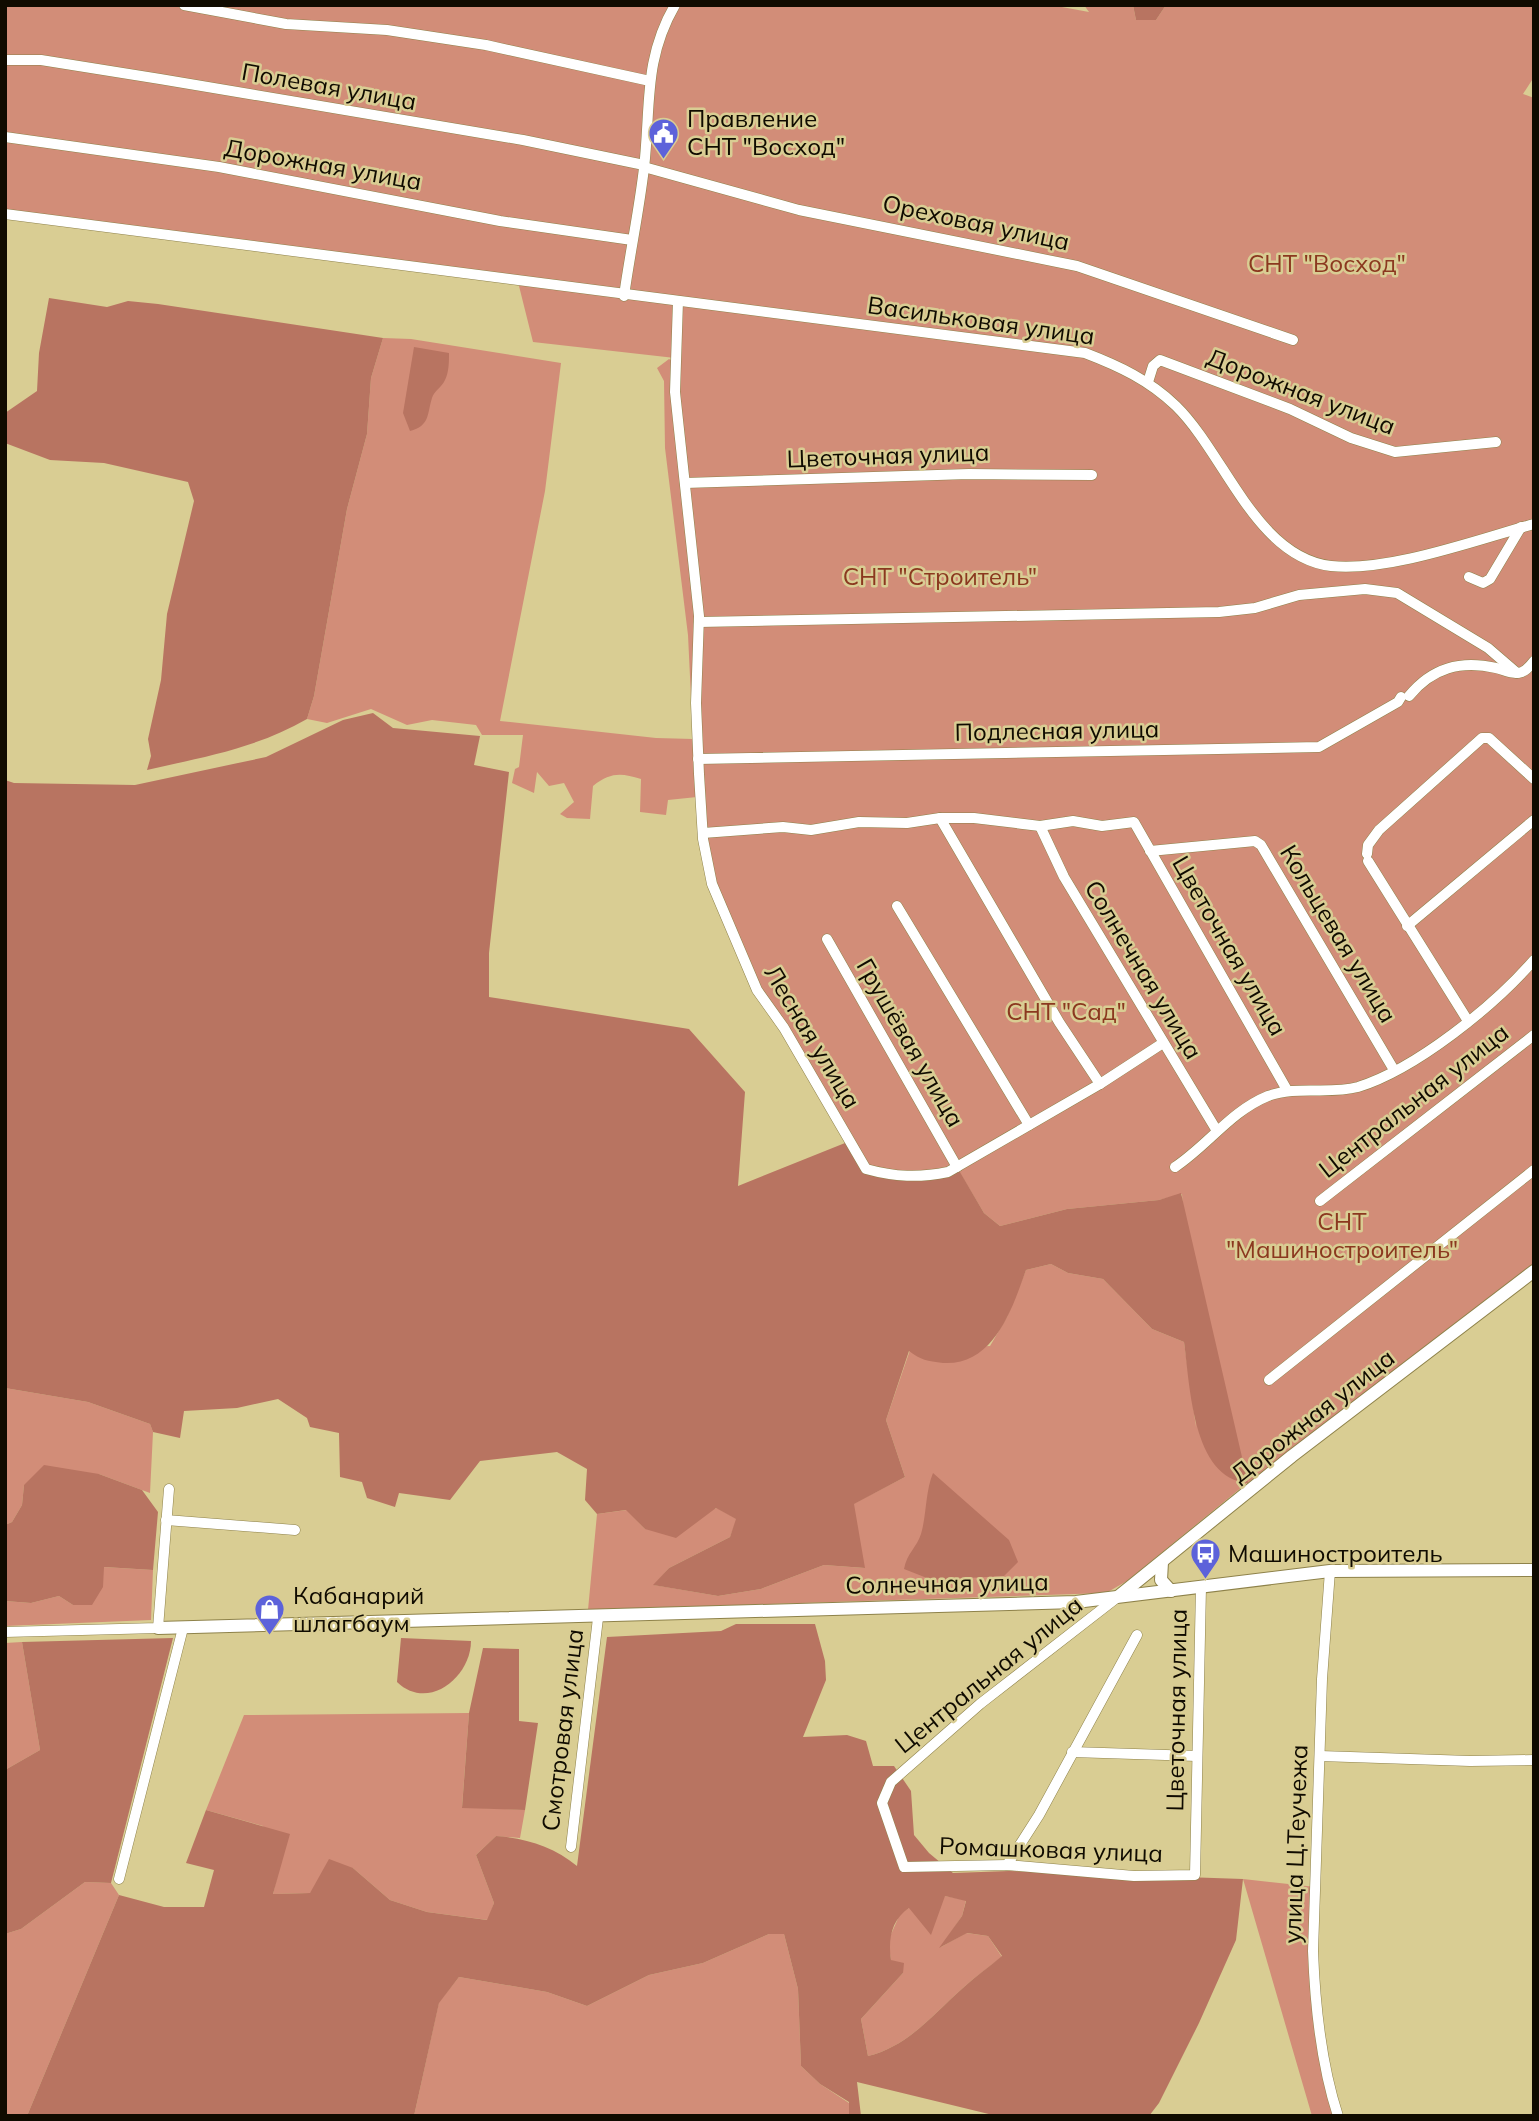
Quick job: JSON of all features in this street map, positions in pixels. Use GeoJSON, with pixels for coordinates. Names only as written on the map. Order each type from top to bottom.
{"type":"FeatureCollection","features":[{"type":"Feature","properties":{"kind":"street"},"geometry":{"type":"LineString","coordinates":[[184,5],[286,24],[387,30],[486,45],[650,81]]}},
{"type":"Feature","properties":{"kind":"street"},"geometry":{"type":"LineString","coordinates":[[624,296],[644,166],[651,61],[662,27],[675,5]]}},
{"type":"Feature","properties":{"kind":"street","name":"Полевая улица"},"geometry":{"type":"LineString","coordinates":[[5,60],[41,60],[160,79],[523,140],[644,166]]}},
{"type":"Feature","properties":{"kind":"street","name":"Дорожная улица"},"geometry":{"type":"LineString","coordinates":[[5,137],[219,167],[500,221],[632,240]]}},
{"type":"Feature","properties":{"kind":"street","name":"Ореховая улица"},"geometry":{"type":"LineString","coordinates":[[644,166],[799,210],[1077,266],[1293,340]]}},
{"type":"Feature","properties":{"kind":"street","name":"Васильковая улица"},"geometry":{"type":"LineString","coordinates":[[5,214],[1084,354],[1123,368],[1148,383],[1176,406],[1202,436],[1227,477],[1267,529],[1306,562],[1366,566],[1534,524]]}},
{"type":"Feature","properties":{"kind":"street"},"geometry":{"type":"LineString","coordinates":[[678,301],[675,392],[699,622],[698,759],[703,833],[783,827],[811,830],[859,822],[907,823],[940,818],[974,818],[1040,826]]}},
{"type":"Feature","properties":{"kind":"street","name":"Дорожная улица"},"geometry":{"type":"LineString","coordinates":[[1148,383],[1153,366],[1160,360],[1290,409],[1351,438],[1395,452],[1496,442]]}},
{"type":"Feature","properties":{"kind":"street","name":"Цветочная улица"},"geometry":{"type":"LineString","coordinates":[[685,483],[969,474],[1092,475]]}},
{"type":"Feature","properties":{"kind":"street"},"geometry":{"type":"LineString","coordinates":[[1469,577],[1483,583],[1490,579],[1521,527]]}},
{"type":"Feature","properties":{"kind":"street"},"geometry":{"type":"LineString","coordinates":[[699,622],[1219,611],[1255,608],[1298,595],[1365,589],[1397,593],[1488,648],[1517,673],[1525,671],[1534,661]]}},
{"type":"Feature","properties":{"kind":"street","name":"Подлесная улица"},"geometry":{"type":"LineString","coordinates":[[698,759],[1319,747],[1398,702],[1433,672],[1451,666],[1473,664],[1517,673]]}},
{"type":"Feature","properties":{"kind":"street"},"geometry":{"type":"LineString","coordinates":[[1468,1021],[1407,926],[1368,858],[1368,845],[1379,830],[1482,738],[1489,738],[1534,779]]}},
{"type":"Feature","properties":{"kind":"street"},"geometry":{"type":"LineString","coordinates":[[940,818],[1059,1022],[1100,1084]]}},
{"type":"Feature","properties":{"kind":"street"},"geometry":{"type":"LineString","coordinates":[[1407,926],[1534,820]]}},
{"type":"Feature","properties":{"kind":"street","name":"Цветочная улица"},"geometry":{"type":"LineString","coordinates":[[1040,826],[1073,821],[1102,825],[1134,822],[1287,1090]]}},
{"type":"Feature","properties":{"kind":"street","name":"Солнечная улица"},"geometry":{"type":"LineString","coordinates":[[1040,826],[1064,877],[1217,1131]]}},
{"type":"Feature","properties":{"kind":"street","name":"Лесная улица"},"geometry":{"type":"LineString","coordinates":[[703,833],[712,884],[757,990],[784,1028],[866,1169],[894,1176],[925,1177],[957,1167]]}},
{"type":"Feature","properties":{"kind":"street","name":"Кольцевая улица"},"geometry":{"type":"LineString","coordinates":[[1150,851],[1255,841],[1261,845],[1394,1070]]}},
{"type":"Feature","properties":{"kind":"street"},"geometry":{"type":"LineString","coordinates":[[898,906],[1029,1125]]}},
{"type":"Feature","properties":{"kind":"street","name":"Грушёвая улица"},"geometry":{"type":"LineString","coordinates":[[827,939],[957,1167]]}},
{"type":"Feature","properties":{"kind":"street"},"geometry":{"type":"LineString","coordinates":[[1175,1167],[1194,1155],[1217,1131],[1247,1107],[1287,1090],[1357,1087],[1429,1050],[1518,979],[1534,960]]}},
{"type":"Feature","properties":{"kind":"street","name":"Центральная улица"},"geometry":{"type":"LineString","coordinates":[[1320,1201],[1534,1035]]}},
{"type":"Feature","properties":{"kind":"street"},"geometry":{"type":"LineString","coordinates":[[957,1167],[1100,1084],[1163,1043]]}},
{"type":"Feature","properties":{"kind":"street"},"geometry":{"type":"LineString","coordinates":[[1269,1380],[1534,1170]]}},
{"type":"Feature","properties":{"kind":"street","name":"Дорожная улица"},"geometry":{"type":"LineString","coordinates":[[1119,1596],[1292,1456],[1534,1271]]}},
{"type":"Feature","properties":{"kind":"street"},"geometry":{"type":"LineString","coordinates":[[158,1628],[169,1489]]}},
{"type":"Feature","properties":{"kind":"street"},"geometry":{"type":"LineString","coordinates":[[166,1520],[295,1530]]}},
{"type":"Feature","properties":{"kind":"street"},"geometry":{"type":"LineString","coordinates":[[1162,1562],[1161,1580],[1171,1591]]}},
{"type":"Feature","properties":{"kind":"street","name":"Солнечная улица"},"geometry":{"type":"LineString","coordinates":[[597,1618],[1076,1602],[1330,1571],[1534,1570]]}},
{"type":"Feature","properties":{"kind":"street","name":"улица Ц.Теучежа"},"geometry":{"type":"LineString","coordinates":[[1330,1571],[1320,1756],[1315,1992],[1330,2091],[1338,2116]]}},
{"type":"Feature","properties":{"kind":"street","name":"Цветочная улица"},"geometry":{"type":"LineString","coordinates":[[1195,1875],[1201,1587]]}},
{"type":"Feature","properties":{"kind":"street","name":"Центральная улица"},"geometry":{"type":"LineString","coordinates":[[904,1867],[882,1803],[891,1782],[980,1704],[1119,1596]]}},
{"type":"Feature","properties":{"kind":"street"},"geometry":{"type":"LineString","coordinates":[[5,1632],[597,1618]]}},
{"type":"Feature","properties":{"kind":"street","name":"Смотровая улица"},"geometry":{"type":"LineString","coordinates":[[571,1847],[597,1618]]}},
{"type":"Feature","properties":{"kind":"street"},"geometry":{"type":"LineString","coordinates":[[118,1879],[183,1628]]}},
{"type":"Feature","properties":{"kind":"street"},"geometry":{"type":"LineString","coordinates":[[1007,1865],[1039,1815],[1137,1634]]}},
{"type":"Feature","properties":{"kind":"street"},"geometry":{"type":"LineString","coordinates":[[1072,1752],[1196,1756]]}},
{"type":"Feature","properties":{"kind":"street"},"geometry":{"type":"LineString","coordinates":[[1320,1756],[1470,1761],[1534,1760]]}},
{"type":"Feature","properties":{"kind":"street","name":"Ромашковая улица"},"geometry":{"type":"LineString","coordinates":[[904,1867],[1007,1865],[1134,1876],[1195,1875]]}},
{"type":"Feature","properties":{"kind":"green space"},"geometry":{"type":"Polygon","coordinates":[[[5,5],[1051,5],[1089,12],[1084,5],[1133,5],[1136,20],[1156,20],[1166,5],[1532,5],[1534,77],[1523,94],[1534,98],[1534,1271],[1250,1490],[1247,1483],[1127,1581],[1106,1593],[588,1610],[597,1514],[627,1510],[645,1529],[717,1508],[737,1519],[730,1537],[669,1568],[654,1585],[718,1596],[761,1589],[824,1565],[864,1568],[853,1504],[905,1477],[886,1420],[910,1350],[990,1346],[1007,1317],[1026,1270],[1051,1264],[1068,1273],[1103,1279],[1152,1329],[1184,1342],[1196,1427],[1182,1194],[1159,1200],[1067,1209],[1000,1226],[984,1213],[957,1168],[925,1177],[866,1169],[757,990],[727,924],[703,839],[699,616],[675,358],[533,342],[518,282],[5,214],[5,5]]]}},
{"type":"Feature","properties":{"kind":"green space"},"geometry":{"type":"Polygon","coordinates":[[[383,338],[411,339],[561,363],[545,491],[500,721],[656,738],[693,739],[688,635],[665,448],[664,381],[657,368],[669,359],[673,361],[697,616],[697,797],[668,800],[666,815],[640,812],[641,779],[616,775],[593,786],[590,819],[567,818],[560,814],[574,802],[564,783],[549,786],[537,772],[534,793],[512,783],[515,769],[519,767],[523,735],[482,735],[476,725],[432,720],[407,725],[371,709],[327,723],[307,719],[314,696],[347,509],[367,434],[371,378],[383,338]]]}},
{"type":"Feature","properties":{"kind":"green space"},"geometry":{"type":"Polygon","coordinates":[[[5,1388],[88,1402],[150,1424],[153,1432],[150,1493],[99,1474],[24,1485],[22,1505],[12,1522],[5,1525],[5,1388]]]}},
{"type":"Feature","properties":{"kind":"green space"},"geometry":{"type":"Polygon","coordinates":[[[103,1567],[153,1570],[151,1620],[5,1626],[5,1601],[31,1603],[59,1596],[73,1605],[103,1567]]]}},
{"type":"Feature","properties":{"kind":"green space"},"geometry":{"type":"Polygon","coordinates":[[[22,1642],[40,1750],[5,1770],[5,1643],[22,1642]]]}},
{"type":"Feature","properties":{"kind":"green space"},"geometry":{"type":"Polygon","coordinates":[[[469,1713],[462,1807],[525,1810],[520,1838],[496,1836],[476,1855],[494,1903],[488,1920],[427,1912],[390,1900],[353,1868],[310,1893],[273,1894],[279,1869],[263,1826],[206,1810],[244,1715],[469,1713]]]}},
{"type":"Feature","properties":{"kind":"green space"},"geometry":{"type":"Polygon","coordinates":[[[1243,1879],[1316,1887],[1315,1992],[1338,2116],[1312,2116],[1243,1879]]]}},
{"type":"Feature","properties":{"kind":"green space"},"geometry":{"type":"Polygon","coordinates":[[[85,1882],[111,1883],[119,1895],[27,2116],[5,2116],[5,1934],[21,1929],[85,1882]]]}},
{"type":"Feature","properties":{"kind":"green space"},"geometry":{"type":"Polygon","coordinates":[[[945,1896],[966,1900],[962,1916],[941,1947],[966,1933],[988,1936],[1002,1957],[908,2037],[868,2056],[861,2019],[903,1973],[891,1960],[888,1941],[900,1914],[909,1908],[945,1896]]]}},
{"type":"Feature","properties":{"kind":"green space"},"geometry":{"type":"Polygon","coordinates":[[[769,1934],[784,1934],[798,1989],[801,2066],[820,2084],[849,2103],[849,2116],[414,2116],[439,2002],[459,1977],[547,1992],[587,2006],[649,1975],[703,1963],[769,1934]]]}},
{"type":"Feature","properties":{"kind":"shaded area"},"geometry":{"type":"Polygon","coordinates":[[[1133,5],[1166,5],[1156,20],[1136,20],[1133,5]]]}},
{"type":"Feature","properties":{"kind":"shaded area"},"geometry":{"type":"Polygon","coordinates":[[[49,298],[107,307],[128,301],[158,304],[383,338],[371,378],[367,434],[347,509],[314,696],[307,719],[249,744],[147,770],[151,756],[148,739],[161,680],[167,614],[194,501],[188,482],[104,463],[50,460],[5,443],[5,413],[37,391],[39,353],[49,298]]]}},
{"type":"Feature","properties":{"kind":"shaded area"},"geometry":{"type":"Polygon","coordinates":[[[414,347],[449,353],[449,363],[444,382],[433,396],[424,423],[410,431],[403,413],[414,347]]]}},
{"type":"Feature","properties":{"kind":"shaded area"},"geometry":{"type":"Polygon","coordinates":[[[373,713],[393,728],[480,736],[474,765],[509,772],[489,953],[489,997],[689,1029],[745,1092],[738,1186],[850,1141],[866,1169],[894,1176],[957,1167],[984,1213],[1000,1226],[1067,1209],[1159,1200],[1181,1193],[1248,1483],[1229,1478],[1215,1465],[1205,1448],[1192,1404],[1184,1342],[1152,1329],[1103,1279],[1068,1273],[1051,1264],[1026,1270],[1007,1317],[988,1345],[976,1355],[961,1361],[943,1363],[925,1360],[909,1351],[886,1420],[905,1477],[854,1504],[865,1568],[824,1565],[761,1589],[718,1596],[653,1585],[669,1568],[730,1537],[736,1519],[716,1508],[676,1538],[645,1529],[626,1510],[597,1514],[585,1500],[587,1469],[557,1452],[480,1461],[450,1500],[399,1493],[395,1507],[367,1498],[362,1482],[340,1477],[339,1433],[310,1427],[307,1418],[278,1399],[237,1408],[184,1411],[180,1438],[153,1432],[150,1424],[88,1402],[5,1388],[5,780],[14,783],[135,785],[266,757],[343,720],[373,713]]]}},
{"type":"Feature","properties":{"kind":"shaded area"},"geometry":{"type":"Polygon","coordinates":[[[44,1465],[99,1474],[142,1490],[158,1512],[153,1570],[104,1567],[103,1587],[92,1605],[73,1605],[59,1596],[31,1603],[5,1601],[5,1525],[12,1522],[22,1505],[24,1485],[44,1465]]]}},
{"type":"Feature","properties":{"kind":"shaded area"},"geometry":{"type":"Polygon","coordinates":[[[933,1473],[1009,1540],[1018,1562],[1004,1576],[932,1580],[904,1569],[921,1534],[933,1473]]]}},
{"type":"Feature","properties":{"kind":"shaded area"},"geometry":{"type":"Polygon","coordinates":[[[736,1624],[815,1624],[825,1661],[826,1680],[803,1737],[847,1735],[866,1741],[873,1766],[894,1766],[911,1791],[914,1835],[929,1853],[953,1873],[1009,1871],[1243,1879],[1236,1940],[1199,2023],[1159,2103],[1149,2116],[997,2116],[857,2082],[861,2116],[849,2116],[849,2102],[820,2084],[801,2066],[798,1989],[784,1934],[769,1934],[703,1963],[649,1975],[587,2006],[547,1992],[459,1977],[439,2003],[414,2116],[27,2116],[119,1895],[164,1907],[204,1907],[214,1870],[186,1863],[206,1810],[290,1834],[273,1894],[310,1893],[329,1859],[353,1868],[390,1900],[427,1912],[487,1920],[494,1903],[476,1855],[496,1836],[539,1845],[577,1866],[607,1637],[721,1631],[736,1624]],[[945,1896],[931,1935],[909,1908],[898,1918],[892,1931],[890,1953],[891,1960],[904,1963],[903,1973],[861,2019],[868,2056],[908,2037],[1002,1956],[988,1936],[967,1933],[939,1948],[962,1916],[966,1901],[945,1896]]]}},
{"type":"Feature","properties":{"kind":"shaded area"},"geometry":{"type":"Polygon","coordinates":[[[173,1638],[111,1883],[85,1882],[21,1929],[5,1934],[5,1770],[40,1750],[22,1642],[173,1638]]]}},
{"type":"Feature","properties":{"kind":"shaded area"},"geometry":{"type":"Polygon","coordinates":[[[401,1638],[471,1641],[464,1667],[456,1678],[434,1692],[422,1693],[409,1690],[397,1682],[401,1638]]]}},
{"type":"Feature","properties":{"kind":"shaded area"},"geometry":{"type":"Polygon","coordinates":[[[483,1648],[519,1649],[519,1721],[538,1723],[525,1810],[462,1808],[469,1713],[483,1648]]]}},
{"type":"Feature","properties":{"kind":"place","name":"Правление СНТ \"Восход\""},"geometry":{"type":"Point","coordinates":[664,160]}},
{"type":"Feature","properties":{"kind":"place","name":"Машиностроитель"},"geometry":{"type":"Point","coordinates":[1205,1581]}},
{"type":"Feature","properties":{"kind":"place","name":"Кабанарий шлагбаум"},"geometry":{"type":"Point","coordinates":[270,1637]}},
{"type":"Feature","properties":{"kind":"park label","name":"СНТ \"Восход\""},"geometry":{"type":"Point","coordinates":[1327,264]}},
{"type":"Feature","properties":{"kind":"park label","name":"СНТ \"Строитель\""},"geometry":{"type":"Point","coordinates":[940,577]}},
{"type":"Feature","properties":{"kind":"park label","name":"СНТ \"Сад\""},"geometry":{"type":"Point","coordinates":[1066,1012]}},
{"type":"Feature","properties":{"kind":"park label","name":"СНТ \"Машиностроитель\""},"geometry":{"type":"Point","coordinates":[1342,1236]}}]}
